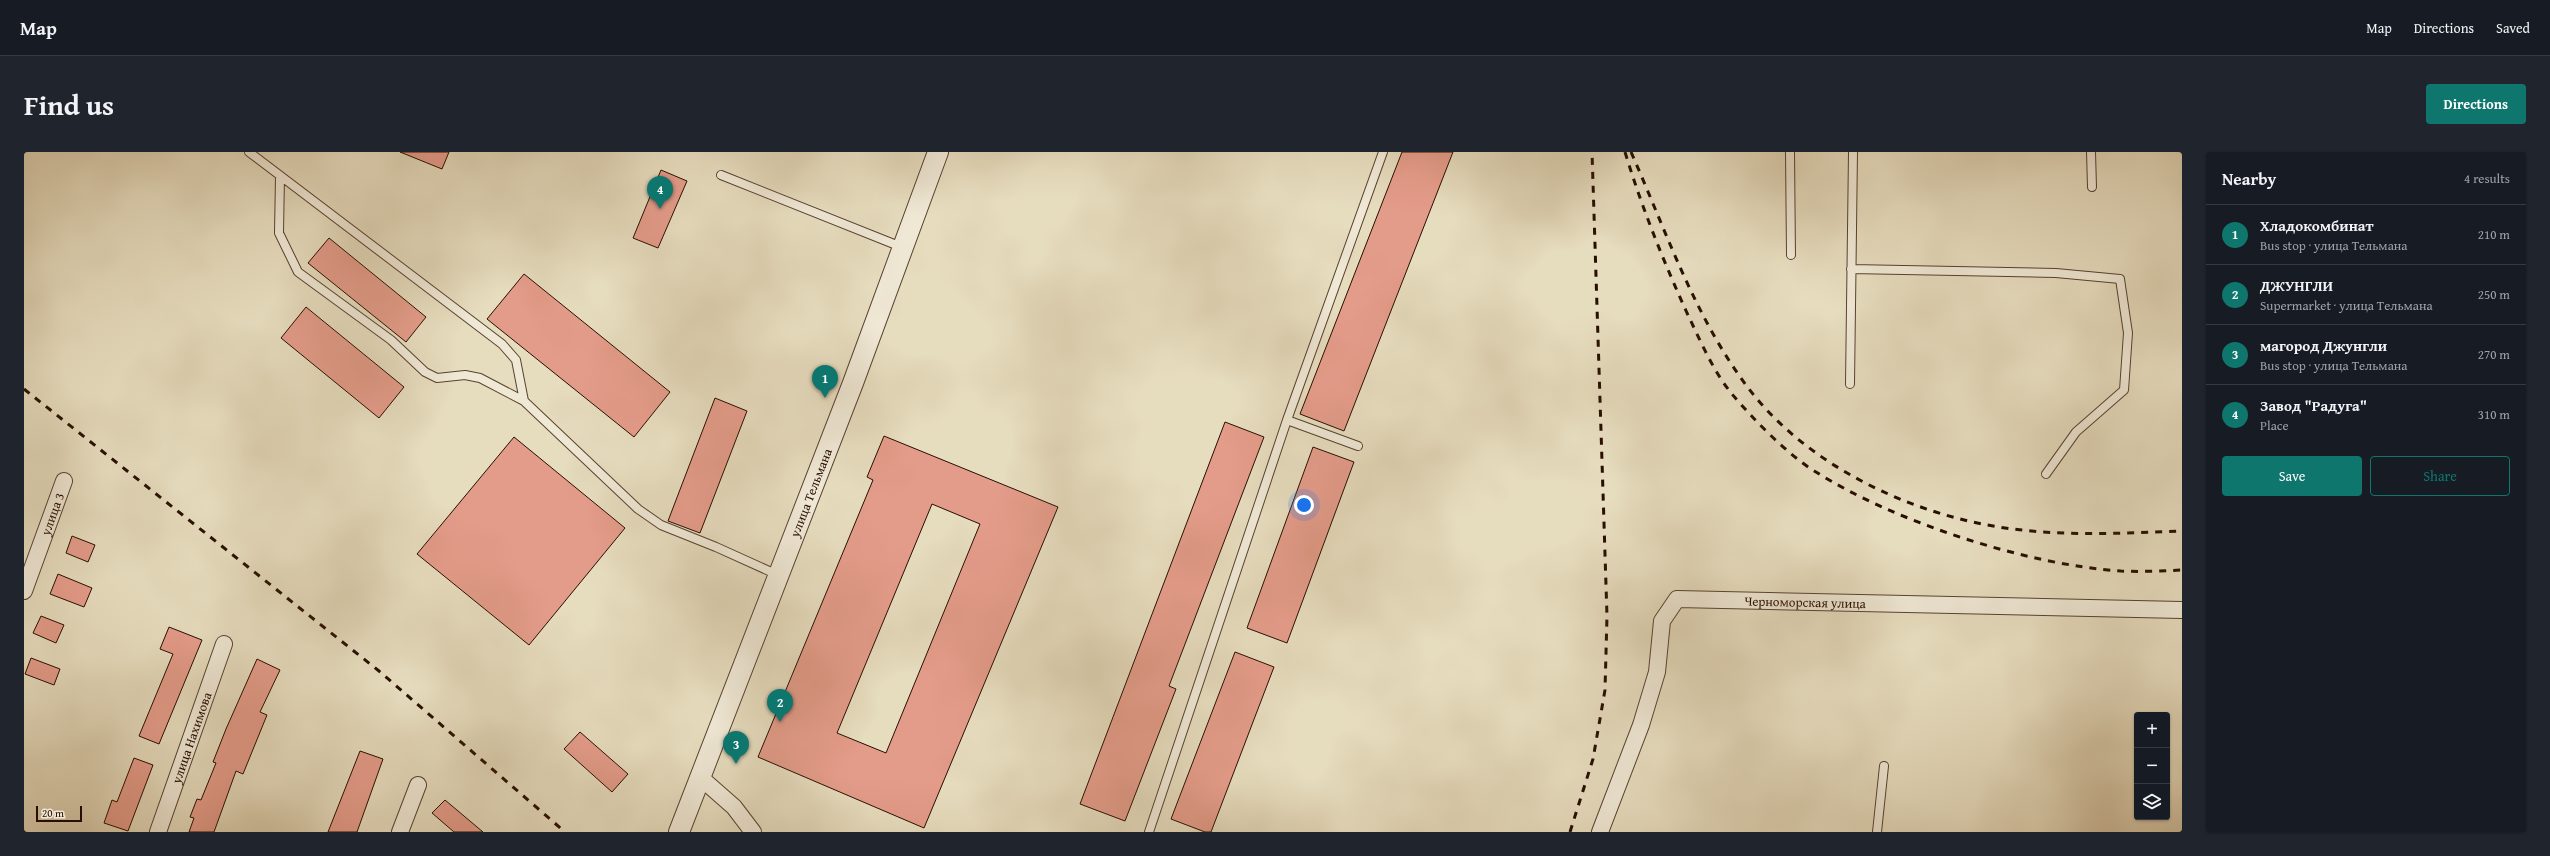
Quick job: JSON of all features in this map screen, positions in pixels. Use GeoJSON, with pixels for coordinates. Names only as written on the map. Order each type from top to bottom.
{"type":"FeatureCollection","features":[{"type":"Feature","properties":{"kind":"street","name":"улица Тельмана"},"geometry":{"type":"LineString","coordinates":[[679,832],[779,576],[904,248],[938,152]]}},
{"type":"Feature","properties":{"kind":"street","name":"улица 3"},"geometry":{"type":"LineString","coordinates":[[24,591],[64,481]]}},
{"type":"Feature","properties":{"kind":"street","name":"Черноморская улица"},"geometry":{"type":"LineString","coordinates":[[1600,832],[1641,725],[1657,672],[1662,621],[1677,599],[2182,610]]}},
{"type":"Feature","properties":{"kind":"street","name":"улица Нахимова"},"geometry":{"type":"LineString","coordinates":[[158,832],[224,644]]}},
{"type":"Feature","properties":{"kind":"street"},"geometry":{"type":"LineString","coordinates":[[701,778],[734,807],[752,832]]}},
{"type":"Feature","properties":{"kind":"street"},"geometry":{"type":"LineString","coordinates":[[400,832],[418,785]]}},
{"type":"Feature","properties":{"kind":"lane"},"geometry":{"type":"LineString","coordinates":[[249,152],[502,344],[516,360],[524,401]]}},
{"type":"Feature","properties":{"kind":"lane"},"geometry":{"type":"LineString","coordinates":[[1149,832],[1287,420],[1383,152]]}},
{"type":"Feature","properties":{"kind":"lane"},"geometry":{"type":"LineString","coordinates":[[1790,152],[1791,255]]}},
{"type":"Feature","properties":{"kind":"lane"},"geometry":{"type":"LineString","coordinates":[[1850,384],[1853,152]]}},
{"type":"Feature","properties":{"kind":"lane"},"geometry":{"type":"LineString","coordinates":[[2091,152],[2092,187]]}},
{"type":"Feature","properties":{"kind":"lane"},"geometry":{"type":"LineString","coordinates":[[721,174],[904,248]]}},
{"type":"Feature","properties":{"kind":"lane"},"geometry":{"type":"LineString","coordinates":[[280,176],[279,233],[298,272],[391,340],[425,372],[437,378],[465,375],[480,378],[524,401],[638,509],[661,525],[716,547],[779,576]]}},
{"type":"Feature","properties":{"kind":"lane"},"geometry":{"type":"LineString","coordinates":[[1851,269],[2056,273],[2120,279],[2128,333],[2124,390],[2076,432],[2046,474]]}},
{"type":"Feature","properties":{"kind":"lane"},"geometry":{"type":"LineString","coordinates":[[1287,420],[1358,446]]}},
{"type":"Feature","properties":{"kind":"lane"},"geometry":{"type":"LineString","coordinates":[[1877,832],[1884,766]]}},
{"type":"Feature","properties":{"kind":"building"},"geometry":{"type":"Polygon","coordinates":[[[400,152],[449,152],[442,169],[400,152]]]}},
{"type":"Feature","properties":{"kind":"building"},"geometry":{"type":"Polygon","coordinates":[[[1402,152],[1453,152],[1344,431],[1300,414],[1402,152]]]}},
{"type":"Feature","properties":{"kind":"building"},"geometry":{"type":"Polygon","coordinates":[[[661,170],[687,181],[658,248],[633,238],[661,170]]]}},
{"type":"Feature","properties":{"kind":"building"},"geometry":{"type":"Polygon","coordinates":[[[329,238],[426,317],[406,342],[308,263],[329,238]]]}},
{"type":"Feature","properties":{"kind":"building"},"geometry":{"type":"Polygon","coordinates":[[[524,274],[670,392],[634,437],[487,319],[524,274]]]}},
{"type":"Feature","properties":{"kind":"building"},"geometry":{"type":"Polygon","coordinates":[[[306,307],[404,387],[379,418],[281,338],[306,307]]]}},
{"type":"Feature","properties":{"kind":"building"},"geometry":{"type":"Polygon","coordinates":[[[715,398],[747,411],[700,533],[668,521],[715,398]]]}},
{"type":"Feature","properties":{"kind":"building"},"geometry":{"type":"Polygon","coordinates":[[[1225,422],[1264,437],[1169,686],[1176,689],[1125,821],[1080,804],[1225,422]]]}},
{"type":"Feature","properties":{"kind":"building"},"geometry":{"type":"Polygon","coordinates":[[[884,436],[1058,507],[924,828],[758,757],[873,480],[867,477],[884,436]],[[932,504],[837,733],[886,753],[980,524],[932,504]]]}},
{"type":"Feature","properties":{"kind":"building"},"geometry":{"type":"Polygon","coordinates":[[[514,437],[625,528],[529,645],[417,554],[514,437]]]}},
{"type":"Feature","properties":{"kind":"building"},"geometry":{"type":"Polygon","coordinates":[[[1313,447],[1354,462],[1287,643],[1247,628],[1313,447]]]}},
{"type":"Feature","properties":{"kind":"building"},"geometry":{"type":"Polygon","coordinates":[[[72,536],[95,545],[88,562],[66,553],[72,536]]]}},
{"type":"Feature","properties":{"kind":"building"},"geometry":{"type":"Polygon","coordinates":[[[58,574],[92,588],[84,607],[50,594],[58,574]]]}},
{"type":"Feature","properties":{"kind":"building"},"geometry":{"type":"Polygon","coordinates":[[[41,616],[64,625],[56,643],[33,633],[41,616]]]}},
{"type":"Feature","properties":{"kind":"building"},"geometry":{"type":"Polygon","coordinates":[[[169,627],[202,640],[159,744],[139,736],[173,654],[160,649],[169,627]]]}},
{"type":"Feature","properties":{"kind":"building"},"geometry":{"type":"Polygon","coordinates":[[[1235,652],[1274,667],[1211,832],[1205,832],[1171,819],[1235,652]]]}},
{"type":"Feature","properties":{"kind":"building"},"geometry":{"type":"Polygon","coordinates":[[[31,658],[60,669],[54,685],[25,674],[31,658]]]}},
{"type":"Feature","properties":{"kind":"building"},"geometry":{"type":"Polygon","coordinates":[[[257,659],[280,670],[260,712],[267,715],[243,774],[236,771],[214,832],[189,832],[194,818],[190,817],[197,799],[201,800],[216,763],[213,762],[226,729],[257,659]]]}},
{"type":"Feature","properties":{"kind":"building"},"geometry":{"type":"Polygon","coordinates":[[[580,732],[628,774],[612,792],[564,749],[580,732]]]}},
{"type":"Feature","properties":{"kind":"building"},"geometry":{"type":"Polygon","coordinates":[[[360,751],[383,759],[357,832],[328,832],[360,751]]]}},
{"type":"Feature","properties":{"kind":"building"},"geometry":{"type":"Polygon","coordinates":[[[134,758],[153,765],[128,831],[104,823],[112,800],[117,802],[134,758]]]}},
{"type":"Feature","properties":{"kind":"building"},"geometry":{"type":"Polygon","coordinates":[[[445,800],[483,832],[454,832],[432,813],[445,800]]]}},
{"type":"Feature","properties":{"kind":"railway"},"geometry":{"type":"LineString","coordinates":[[1570,832],[1593,759],[1605,690],[1607,616],[1592,152]]}},
{"type":"Feature","properties":{"kind":"railway"},"geometry":{"type":"LineString","coordinates":[[1625,152],[1638,193],[1661,254],[1687,313],[1713,365],[1725,385],[1750,414],[1771,436],[1805,465],[1848,490],[1884,508],[1922,524],[2004,550],[2045,560],[2084,567],[2121,571],[2182,570]]}},
{"type":"Feature","properties":{"kind":"railway"},"geometry":{"type":"LineString","coordinates":[[1631,152],[1682,272],[1711,330],[1728,358],[1746,385],[1771,415],[1801,441],[1834,465],[1869,485],[1906,502],[1945,515],[1984,524],[2022,530],[2062,533],[2102,534],[2182,531]]}},
{"type":"Feature","properties":{"kind":"railway"},"geometry":{"type":"LineString","coordinates":[[24,389],[379,671],[565,832]]}},
{"type":"Feature","properties":{"kind":"place","name":"Завод \"Радуга\""},"geometry":{"type":"Point","coordinates":[660,209]}},
{"type":"Feature","properties":{"kind":"place","name":"Хладокомбинат"},"geometry":{"type":"Point","coordinates":[825,398]}},
{"type":"Feature","properties":{"kind":"place","name":"ДЖУНГЛИ"},"geometry":{"type":"Point","coordinates":[780,722]}},
{"type":"Feature","properties":{"kind":"place","name":"магород Джунгли"},"geometry":{"type":"Point","coordinates":[736,764]}}]}
